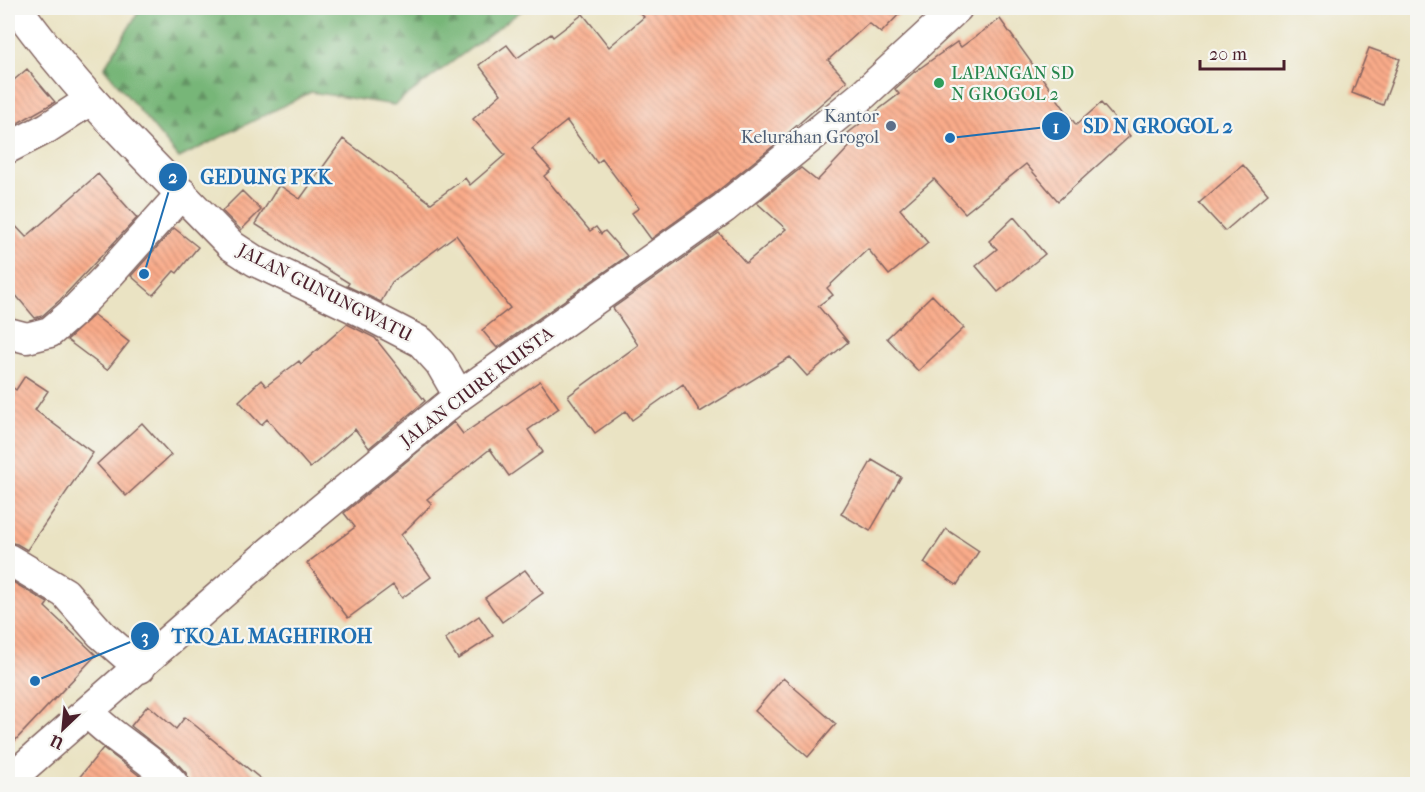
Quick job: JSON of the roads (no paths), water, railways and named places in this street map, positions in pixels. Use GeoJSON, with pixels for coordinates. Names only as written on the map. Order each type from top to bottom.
{"type":"FeatureCollection","features":[{"type":"Feature","properties":{"kind":"street","name":"JALAN GUNUNGWATU"},"geometry":{"type":"LineString","coordinates":[[17,8],[90,100],[232,246],[255,261],[422,342],[440,363],[459,396]]}},
{"type":"Feature","properties":{"kind":"street","name":"JALAN CIURE KUISTA"},"geometry":{"type":"LineString","coordinates":[[8,781],[140,668],[272,550],[459,396],[724,208],[864,94],[957,8]]}},
{"type":"Feature","properties":{"kind":"street"},"geometry":{"type":"LineString","coordinates":[[8,148],[46,128],[90,100]]}},
{"type":"Feature","properties":{"kind":"street"},"geometry":{"type":"LineString","coordinates":[[8,333],[27,338],[50,332],[99,285],[182,194]]}},
{"type":"Feature","properties":{"kind":"street"},"geometry":{"type":"LineString","coordinates":[[8,559],[57,586],[101,634],[140,668]]}},
{"type":"Feature","properties":{"kind":"street"},"geometry":{"type":"LineString","coordinates":[[88,712],[104,729],[173,784]]}},
{"type":"Feature","properties":{"kind":"place","name":"LAPANGAN SD N GROGOL 2"},"geometry":{"type":"Point","coordinates":[939,83]}},
{"type":"Feature","properties":{"kind":"place","name":"Kantor Kelurahan Grogol"},"geometry":{"type":"Point","coordinates":[891,126]}},
{"type":"Feature","properties":{"kind":"place","name":"SD N GROGOL 2"},"geometry":{"type":"Point","coordinates":[950,138]}},
{"type":"Feature","properties":{"kind":"place","name":"GEDUNG PKK"},"geometry":{"type":"Point","coordinates":[144,274]}},
{"type":"Feature","properties":{"kind":"place","name":"TKQ AL MAGHFIROH"},"geometry":{"type":"Point","coordinates":[35,681]}}]}
